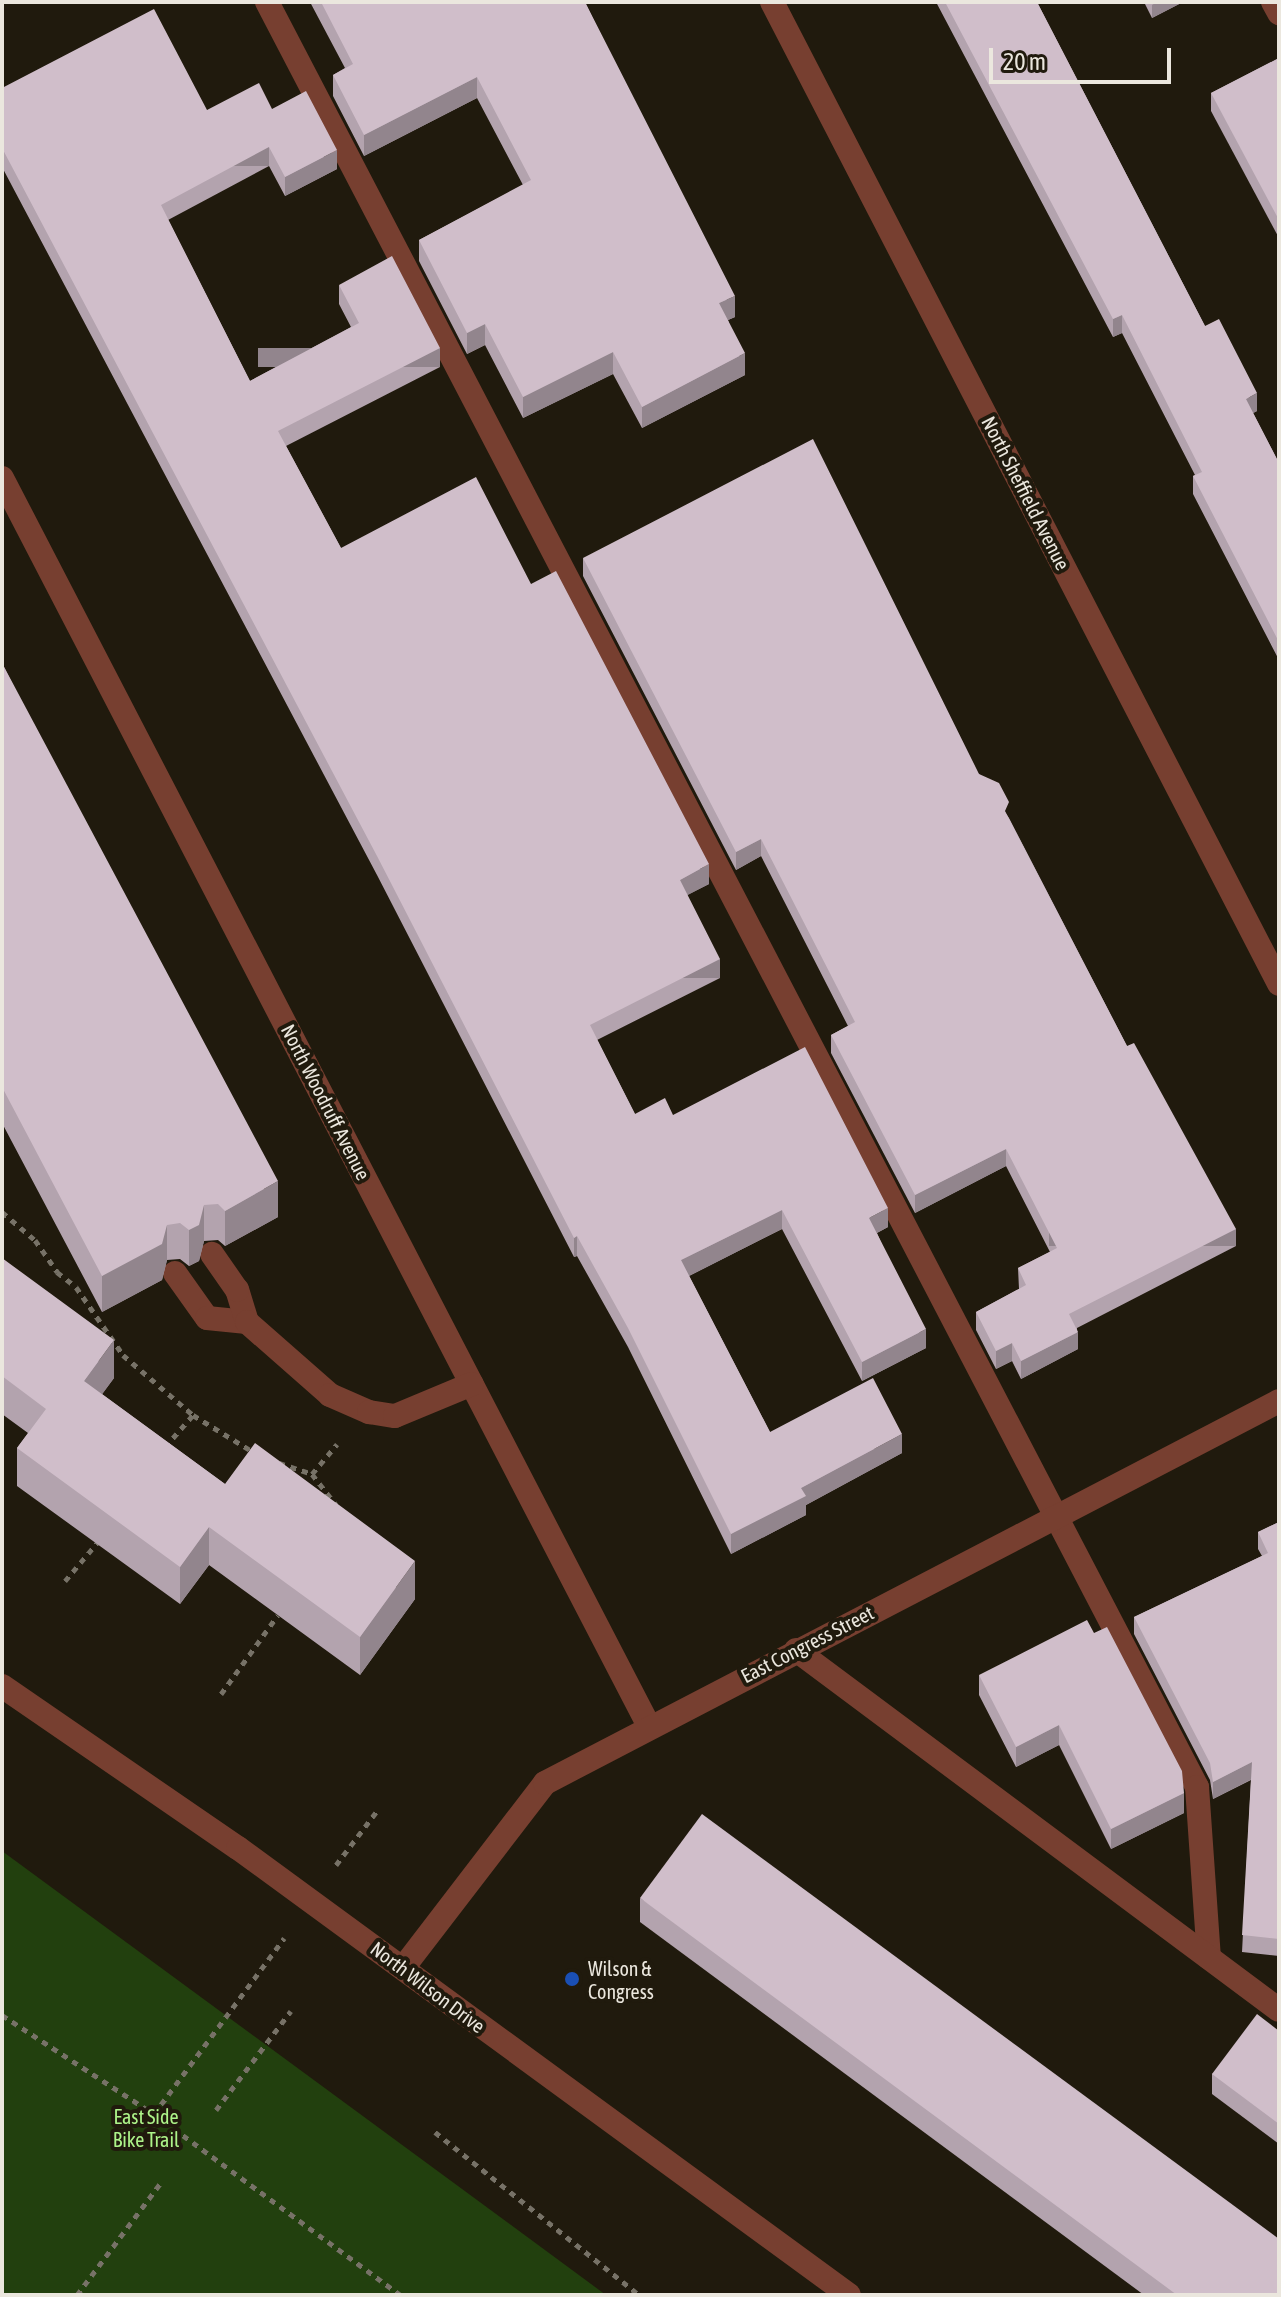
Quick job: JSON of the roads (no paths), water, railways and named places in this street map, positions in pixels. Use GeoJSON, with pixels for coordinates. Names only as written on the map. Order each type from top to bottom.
{"type":"FeatureCollection","features":[{"type":"Feature","properties":{"kind":"street"},"geometry":{"type":"LineString","coordinates":[[267,2],[1197,1787],[1209,1958]]}},
{"type":"Feature","properties":{"kind":"street","name":"North Sheffield Avenue"},"geometry":{"type":"LineString","coordinates":[[772,2],[1279,984]]}},
{"type":"Feature","properties":{"kind":"street"},"geometry":{"type":"LineString","coordinates":[[1273,2],[1279,13]]}},
{"type":"Feature","properties":{"kind":"street","name":"North Woodruff Avenue"},"geometry":{"type":"LineString","coordinates":[[2,478],[649,1726]]}},
{"type":"Feature","properties":{"kind":"street"},"geometry":{"type":"LineString","coordinates":[[212,1254],[237,1290],[247,1322],[330,1395],[369,1412],[395,1416],[472,1384]]}},
{"type":"Feature","properties":{"kind":"street"},"geometry":{"type":"LineString","coordinates":[[175,1273],[207,1318],[247,1322]]}},
{"type":"Feature","properties":{"kind":"street","name":"East Congress Street"},"geometry":{"type":"LineString","coordinates":[[403,1968],[545,1783],[649,1726],[1279,1401]]}},
{"type":"Feature","properties":{"kind":"street"},"geometry":{"type":"LineString","coordinates":[[796,1650],[1279,2010]]}},
{"type":"Feature","properties":{"kind":"street","name":"North Wilson Drive"},"geometry":{"type":"LineString","coordinates":[[2,1686],[403,1968],[849,2295]]}},
{"type":"Feature","properties":{"kind":"place","name":"Wilson & Congress"},"geometry":{"type":"Point","coordinates":[572,1979]}},
{"type":"Feature","properties":{"kind":"park label","name":"East Side Bike Trail"},"geometry":{"type":"Point","coordinates":[146,2128]}}]}
